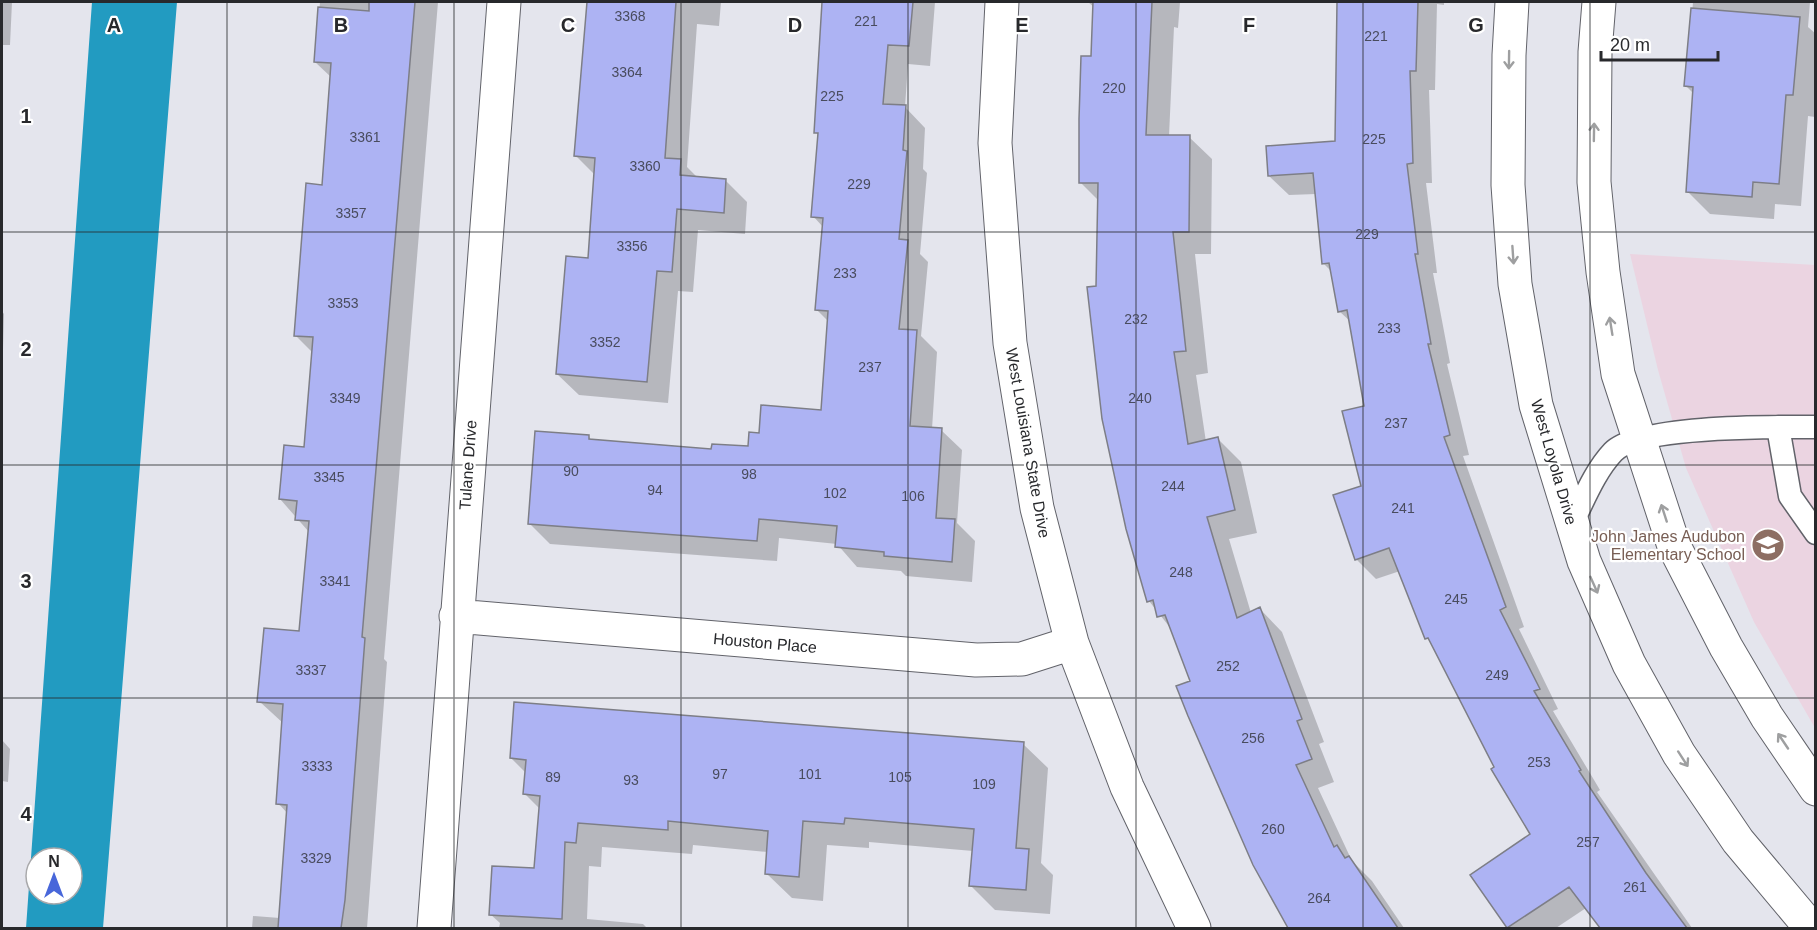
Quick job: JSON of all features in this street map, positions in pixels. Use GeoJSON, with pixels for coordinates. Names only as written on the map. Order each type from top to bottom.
{"type":"FeatureCollection","features":[{"type":"Feature","properties":{"kind":"street","name":"Tulane Drive"},"geometry":{"type":"LineString","coordinates":[[434,928],[504,2]]}},
{"type":"Feature","properties":{"kind":"street","name":"West Louisiana State Drive"},"geometry":{"type":"LineString","coordinates":[[1002,2],[995,144],[1010,343],[1037,508],[1072,643],[1127,787],[1194,928]]}},
{"type":"Feature","properties":{"kind":"street","name":"West Loyola Drive"},"geometry":{"type":"LineString","coordinates":[[1512,2],[1509,55],[1508,185],[1515,284],[1536,405],[1584,561],[1629,664],[1679,754],[1738,841],[1810,928]]}},
{"type":"Feature","properties":{"kind":"street"},"geometry":{"type":"LineString","coordinates":[[1599,2],[1595,52],[1594,182],[1603,272],[1618,374],[1674,546],[1726,647],[1767,717],[1815,789]]}},
{"type":"Feature","properties":{"kind":"street","name":"Houston Place"},"geometry":{"type":"LineString","coordinates":[[456,616],[976,660],[1022,659],[1072,643]]}},
{"type":"Feature","properties":{"kind":"lane"},"geometry":{"type":"LineString","coordinates":[[1572,523],[1594,480],[1614,450],[1640,439],[1726,427],[1815,427]]}},
{"type":"Feature","properties":{"kind":"lane"},"geometry":{"type":"LineString","coordinates":[[1778,427],[1791,496],[1815,533]]}},
{"type":"Feature","properties":{"kind":"shaded area","name":"John James Audubon Elementary School"},"geometry":{"type":"Polygon","coordinates":[[[1630,254],[1815,265],[1815,728],[1754,622],[1686,468],[1658,370],[1630,254]]]}},
{"type":"Feature","properties":{"kind":"water"},"geometry":{"type":"Polygon","coordinates":[[[92,2],[177,2],[103,928],[26,928],[28,906],[84,906],[84,846],[32,846],[92,2]]]}},
{"type":"Feature","properties":{"kind":"building"},"geometry":{"type":"Polygon","coordinates":[[[369,2],[415,2],[362,637],[365,638],[345,900],[341,928],[278,928],[287,805],[276,804],[283,704],[257,702],[264,628],[299,631],[309,521],[295,520],[297,501],[279,499],[284,445],[304,447],[313,337],[294,336],[306,183],[322,185],[331,63],[314,62],[318,7],[369,11],[369,2]]]}},
{"type":"Feature","properties":{"kind":"building"},"geometry":{"type":"Polygon","coordinates":[[[587,2],[676,2],[665,158],[681,159],[680,175],[726,179],[724,213],[677,209],[672,272],[657,271],[647,382],[556,374],[566,256],[588,258],[595,158],[574,156],[587,2]]]}},
{"type":"Feature","properties":{"kind":"building"},"geometry":{"type":"Polygon","coordinates":[[[822,2],[913,2],[909,46],[888,45],[883,104],[906,105],[903,150],[907,151],[899,239],[908,240],[899,329],[917,330],[910,426],[942,428],[936,518],[955,519],[952,562],[884,556],[884,552],[835,547],[837,526],[759,519],[757,541],[528,524],[535,431],[589,435],[589,439],[711,449],[712,444],[748,446],[749,432],[759,433],[761,405],[821,410],[828,311],[815,310],[823,218],[811,217],[818,133],[814,133],[822,2]]]}},
{"type":"Feature","properties":{"kind":"building"},"geometry":{"type":"Polygon","coordinates":[[[1093,2],[1152,2],[1146,135],[1190,135],[1189,232],[1173,232],[1186,351],[1174,352],[1188,444],[1218,437],[1235,510],[1207,517],[1237,618],[1260,607],[1302,719],[1297,721],[1312,759],[1296,765],[1334,847],[1337,845],[1345,858],[1349,856],[1398,928],[1288,928],[1253,865],[1176,686],[1190,681],[1165,615],[1157,617],[1153,600],[1147,602],[1126,529],[1102,419],[1087,287],[1096,286],[1098,183],[1079,183],[1079,119],[1081,56],[1091,56],[1093,2]]]}},
{"type":"Feature","properties":{"kind":"building"},"geometry":{"type":"Polygon","coordinates":[[[1337,2],[1418,2],[1416,71],[1410,71],[1413,163],[1407,164],[1418,254],[1415,254],[1431,344],[1428,344],[1450,435],[1444,437],[1506,607],[1500,610],[1540,689],[1534,691],[1581,770],[1579,771],[1646,873],[1687,928],[1600,928],[1569,887],[1507,928],[1470,875],[1530,834],[1491,769],[1494,767],[1428,638],[1425,639],[1389,548],[1355,560],[1333,495],[1361,486],[1342,411],[1364,406],[1347,310],[1338,312],[1329,263],[1322,264],[1313,173],[1268,176],[1266,146],[1335,141],[1337,2]]]}},
{"type":"Feature","properties":{"kind":"building"},"geometry":{"type":"Polygon","coordinates":[[[1691,8],[1800,17],[1793,95],[1786,95],[1779,184],[1753,182],[1752,197],[1686,192],[1693,87],[1684,86],[1691,8]]]}},
{"type":"Feature","properties":{"kind":"building"},"geometry":{"type":"Polygon","coordinates":[[[514,702],[1024,742],[1016,848],[1029,849],[1026,890],[969,886],[974,829],[845,818],[844,824],[803,821],[799,877],[765,874],[768,831],[668,821],[668,830],[578,823],[576,843],[565,842],[562,919],[489,915],[492,866],[534,868],[540,796],[523,794],[526,760],[510,758],[514,702]]]}},
{"type":"Feature","properties":{"kind":"place","name":"John James Audubon Elementary School"},"geometry":{"type":"Point","coordinates":[1768,545]}}]}
